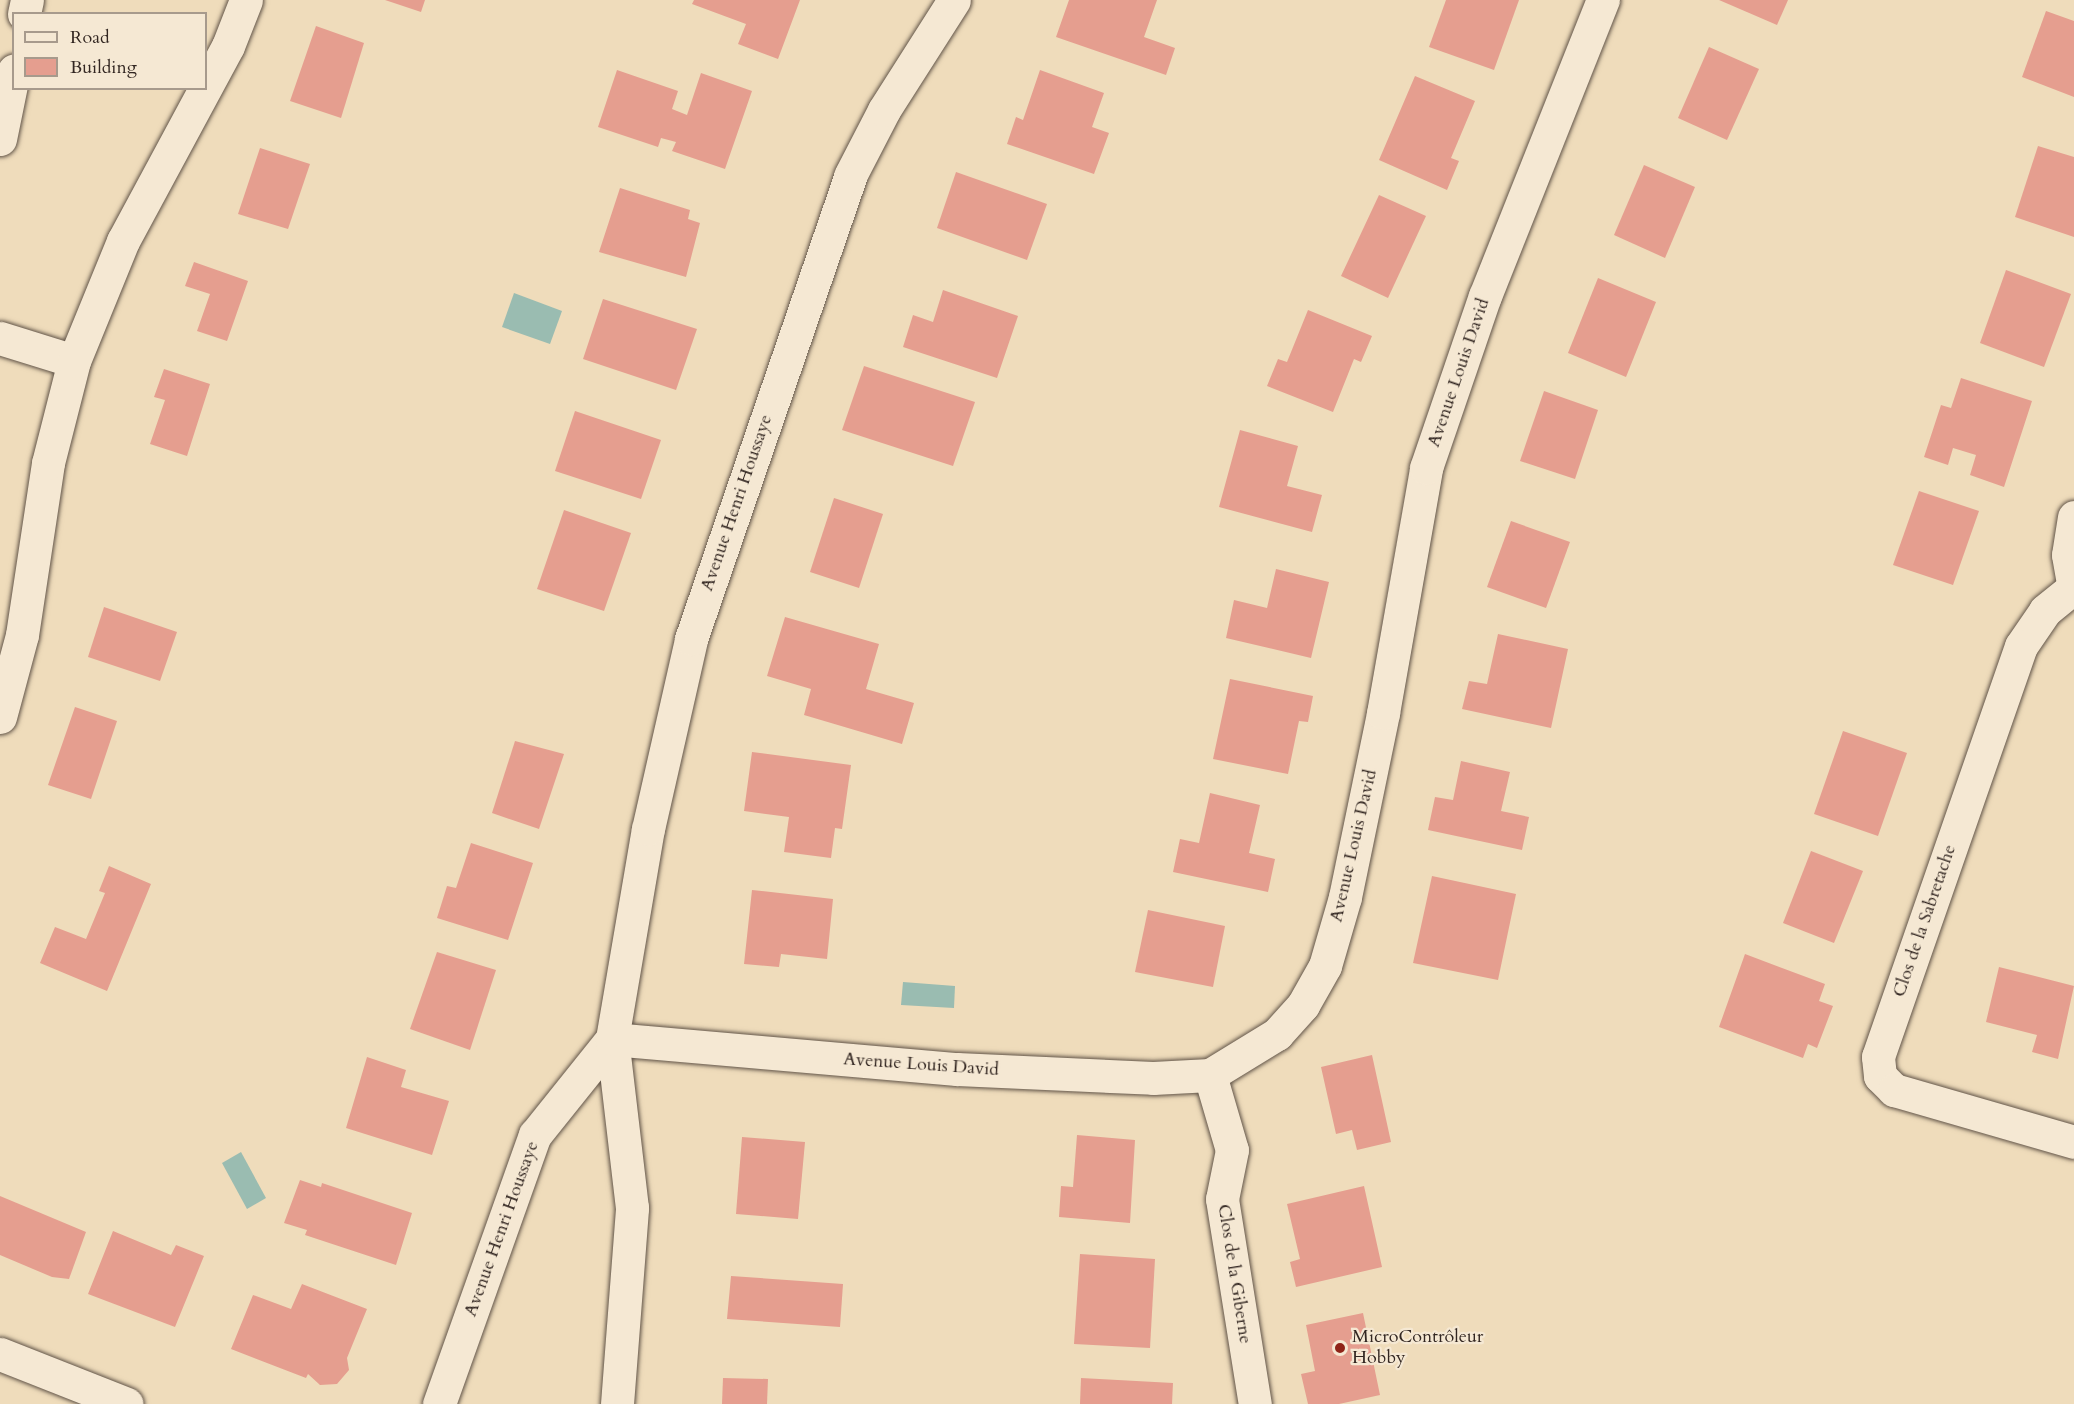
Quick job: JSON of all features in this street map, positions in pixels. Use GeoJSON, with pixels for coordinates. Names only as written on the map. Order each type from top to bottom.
{"type":"FeatureCollection","features":[{"type":"Feature","properties":{"kind":"street"},"geometry":{"type":"LineString","coordinates":[[207,85],[232,39],[246,0]]}},
{"type":"Feature","properties":{"kind":"street","name":"Avenue Henri Houssaye"},"geometry":{"type":"LineString","coordinates":[[617,1404],[632,1208],[612,1039],[648,829],[691,639],[850,176],[884,110],[954,0]]}},
{"type":"Feature","properties":{"kind":"street","name":"Avenue Louis David"},"geometry":{"type":"LineString","coordinates":[[612,1039],[957,1069],[1153,1078],[1210,1076],[1277,1034],[1304,1005],[1325,966],[1345,897],[1383,713],[1426,468],[1485,296],[1603,0]]}},
{"type":"Feature","properties":{"kind":"street"},"geometry":{"type":"LineString","coordinates":[[0,139],[12,80]]}},
{"type":"Feature","properties":{"kind":"street"},"geometry":{"type":"LineString","coordinates":[[0,717],[22,635],[48,463],[74,361],[123,241],[204,90]]}},
{"type":"Feature","properties":{"kind":"street"},"geometry":{"type":"LineString","coordinates":[[0,338],[74,361]]}},
{"type":"Feature","properties":{"kind":"street"},"geometry":{"type":"LineString","coordinates":[[2073,588],[2068,555],[2074,517]]}},
{"type":"Feature","properties":{"kind":"street","name":"Clos de la Sabretache"},"geometry":{"type":"LineString","coordinates":[[2073,588],[2045,611],[2021,646],[1878,1057],[1880,1076],[1893,1090],[2074,1142]]}},
{"type":"Feature","properties":{"kind":"street","name":"Avenue Henri Houssaye"},"geometry":{"type":"LineString","coordinates":[[439,1404],[535,1135],[612,1039]]}},
{"type":"Feature","properties":{"kind":"street","name":"Clos de la Giberne"},"geometry":{"type":"LineString","coordinates":[[1210,1076],[1232,1150],[1222,1199],[1255,1404]]}},
{"type":"Feature","properties":{"kind":"street"},"geometry":{"type":"LineString","coordinates":[[0,1354],[127,1404]]}},
{"type":"Feature","properties":{"kind":"water"},"geometry":{"type":"Polygon","coordinates":[[[514,293],[562,311],[550,344],[502,327],[514,293]]]}},
{"type":"Feature","properties":{"kind":"water"},"geometry":{"type":"Polygon","coordinates":[[[903,982],[955,986],[954,1008],[901,1005],[903,982]]]}},
{"type":"Feature","properties":{"kind":"water"},"geometry":{"type":"Polygon","coordinates":[[[241,1152],[266,1198],[247,1209],[222,1163],[241,1152]]]}},
{"type":"Feature","properties":{"kind":"building"},"geometry":{"type":"Polygon","coordinates":[[[385,0],[425,0],[421,12],[385,0]]]}},
{"type":"Feature","properties":{"kind":"building"},"geometry":{"type":"Polygon","coordinates":[[[694,0],[800,0],[778,59],[738,44],[746,24],[692,4],[694,0]]]}},
{"type":"Feature","properties":{"kind":"building"},"geometry":{"type":"Polygon","coordinates":[[[1069,0],[1157,0],[1144,37],[1175,48],[1166,75],[1056,37],[1069,0]]]}},
{"type":"Feature","properties":{"kind":"building"},"geometry":{"type":"Polygon","coordinates":[[[1446,0],[1519,0],[1494,70],[1429,47],[1446,0]]]}},
{"type":"Feature","properties":{"kind":"building"},"geometry":{"type":"Polygon","coordinates":[[[1719,0],[1788,0],[1777,25],[1719,0]]]}},
{"type":"Feature","properties":{"kind":"building"},"geometry":{"type":"Polygon","coordinates":[[[2046,11],[2074,21],[2074,97],[2022,77],[2046,11]]]}},
{"type":"Feature","properties":{"kind":"building"},"geometry":{"type":"Polygon","coordinates":[[[316,26],[364,43],[341,118],[290,101],[316,26]]]}},
{"type":"Feature","properties":{"kind":"building"},"geometry":{"type":"Polygon","coordinates":[[[1709,47],[1759,69],[1727,140],[1678,118],[1709,47]]]}},
{"type":"Feature","properties":{"kind":"building"},"geometry":{"type":"Polygon","coordinates":[[[617,70],[678,91],[672,109],[687,115],[701,73],[752,91],[725,169],[672,151],[676,142],[661,138],[658,147],[598,127],[617,70]]]}},
{"type":"Feature","properties":{"kind":"building"},"geometry":{"type":"Polygon","coordinates":[[[1040,70],[1104,93],[1092,127],[1109,133],[1094,174],[1007,144],[1016,117],[1023,120],[1040,70]]]}},
{"type":"Feature","properties":{"kind":"building"},"geometry":{"type":"Polygon","coordinates":[[[1415,76],[1475,101],[1451,158],[1459,161],[1447,190],[1379,160],[1415,76]]]}},
{"type":"Feature","properties":{"kind":"building"},"geometry":{"type":"Polygon","coordinates":[[[2038,146],[2074,157],[2074,237],[2015,217],[2038,146]]]}},
{"type":"Feature","properties":{"kind":"building"},"geometry":{"type":"Polygon","coordinates":[[[260,148],[310,164],[288,229],[238,214],[260,148]]]}},
{"type":"Feature","properties":{"kind":"building"},"geometry":{"type":"Polygon","coordinates":[[[1644,165],[1695,187],[1665,258],[1614,235],[1644,165]]]}},
{"type":"Feature","properties":{"kind":"building"},"geometry":{"type":"Polygon","coordinates":[[[956,172],[1047,204],[1027,260],[937,228],[956,172]]]}},
{"type":"Feature","properties":{"kind":"building"},"geometry":{"type":"Polygon","coordinates":[[[620,188],[690,210],[688,219],[700,223],[686,277],[599,252],[620,188]]]}},
{"type":"Feature","properties":{"kind":"building"},"geometry":{"type":"Polygon","coordinates":[[[1379,195],[1426,216],[1388,298],[1341,276],[1379,195]]]}},
{"type":"Feature","properties":{"kind":"building"},"geometry":{"type":"Polygon","coordinates":[[[194,262],[248,281],[227,341],[197,331],[210,294],[185,286],[194,262]]]}},
{"type":"Feature","properties":{"kind":"building"},"geometry":{"type":"Polygon","coordinates":[[[2006,270],[2071,294],[2044,367],[1980,343],[2006,270]]]}},
{"type":"Feature","properties":{"kind":"building"},"geometry":{"type":"Polygon","coordinates":[[[1598,278],[1656,302],[1626,377],[1568,353],[1598,278]]]}},
{"type":"Feature","properties":{"kind":"building"},"geometry":{"type":"Polygon","coordinates":[[[943,290],[1018,316],[997,378],[903,347],[913,315],[933,322],[943,290]]]}},
{"type":"Feature","properties":{"kind":"building"},"geometry":{"type":"Polygon","coordinates":[[[603,299],[697,329],[676,390],[583,359],[603,299]]]}},
{"type":"Feature","properties":{"kind":"building"},"geometry":{"type":"Polygon","coordinates":[[[1308,310],[1372,336],[1361,362],[1354,359],[1333,412],[1267,386],[1278,359],[1287,362],[1308,310]]]}},
{"type":"Feature","properties":{"kind":"building"},"geometry":{"type":"Polygon","coordinates":[[[864,366],[975,402],[953,466],[842,430],[864,366]]]}},
{"type":"Feature","properties":{"kind":"building"},"geometry":{"type":"Polygon","coordinates":[[[164,369],[210,384],[187,456],[150,444],[165,400],[154,397],[164,369]]]}},
{"type":"Feature","properties":{"kind":"building"},"geometry":{"type":"Polygon","coordinates":[[[1961,378],[2032,401],[2004,487],[1970,475],[1976,455],[1953,448],[1948,465],[1924,457],[1941,405],[1951,408],[1961,378]]]}},
{"type":"Feature","properties":{"kind":"building"},"geometry":{"type":"Polygon","coordinates":[[[1544,391],[1598,410],[1575,479],[1520,461],[1544,391]]]}},
{"type":"Feature","properties":{"kind":"building"},"geometry":{"type":"Polygon","coordinates":[[[575,411],[661,440],[641,499],[555,471],[575,411]]]}},
{"type":"Feature","properties":{"kind":"building"},"geometry":{"type":"Polygon","coordinates":[[[1240,430],[1298,446],[1287,486],[1322,495],[1312,532],[1219,507],[1240,430]]]}},
{"type":"Feature","properties":{"kind":"building"},"geometry":{"type":"Polygon","coordinates":[[[1919,491],[1979,511],[1953,585],[1893,565],[1919,491]]]}},
{"type":"Feature","properties":{"kind":"building"},"geometry":{"type":"Polygon","coordinates":[[[834,498],[883,514],[859,588],[810,572],[834,498]]]}},
{"type":"Feature","properties":{"kind":"building"},"geometry":{"type":"Polygon","coordinates":[[[564,510],[631,533],[604,611],[537,589],[564,510]]]}},
{"type":"Feature","properties":{"kind":"building"},"geometry":{"type":"Polygon","coordinates":[[[1511,521],[1570,542],[1546,608],[1487,587],[1511,521]]]}},
{"type":"Feature","properties":{"kind":"building"},"geometry":{"type":"Polygon","coordinates":[[[1276,569],[1329,582],[1311,658],[1226,638],[1234,600],[1267,608],[1276,569]]]}},
{"type":"Feature","properties":{"kind":"building"},"geometry":{"type":"Polygon","coordinates":[[[104,607],[177,632],[160,681],[88,657],[104,607]]]}},
{"type":"Feature","properties":{"kind":"building"},"geometry":{"type":"Polygon","coordinates":[[[785,617],[879,644],[866,689],[914,703],[902,744],[804,715],[811,689],[767,676],[785,617]]]}},
{"type":"Feature","properties":{"kind":"building"},"geometry":{"type":"Polygon","coordinates":[[[1498,634],[1568,649],[1551,728],[1462,709],[1469,681],[1487,684],[1498,634]]]}},
{"type":"Feature","properties":{"kind":"building"},"geometry":{"type":"Polygon","coordinates":[[[1230,679],[1313,696],[1308,722],[1299,721],[1288,774],[1213,759],[1230,679]]]}},
{"type":"Feature","properties":{"kind":"building"},"geometry":{"type":"Polygon","coordinates":[[[75,707],[117,721],[91,799],[48,785],[75,707]]]}},
{"type":"Feature","properties":{"kind":"building"},"geometry":{"type":"Polygon","coordinates":[[[1843,731],[1907,753],[1878,836],[1814,814],[1843,731]]]}},
{"type":"Feature","properties":{"kind":"building"},"geometry":{"type":"Polygon","coordinates":[[[515,741],[564,754],[539,829],[492,813],[515,741]]]}},
{"type":"Feature","properties":{"kind":"building"},"geometry":{"type":"Polygon","coordinates":[[[752,752],[851,765],[842,829],[835,828],[831,858],[784,852],[789,817],[744,811],[752,752]]]}},
{"type":"Feature","properties":{"kind":"building"},"geometry":{"type":"Polygon","coordinates":[[[1461,761],[1510,772],[1501,811],[1529,817],[1522,850],[1428,830],[1435,797],[1453,800],[1461,761]]]}},
{"type":"Feature","properties":{"kind":"building"},"geometry":{"type":"Polygon","coordinates":[[[1210,793],[1260,805],[1249,853],[1275,859],[1268,892],[1173,872],[1180,839],[1199,843],[1210,793]]]}},
{"type":"Feature","properties":{"kind":"building"},"geometry":{"type":"Polygon","coordinates":[[[471,843],[533,863],[508,940],[437,918],[447,886],[456,888],[471,843]]]}},
{"type":"Feature","properties":{"kind":"building"},"geometry":{"type":"Polygon","coordinates":[[[1811,851],[1863,871],[1834,943],[1783,923],[1811,851]]]}},
{"type":"Feature","properties":{"kind":"building"},"geometry":{"type":"Polygon","coordinates":[[[109,866],[151,884],[107,991],[40,963],[55,927],[86,939],[105,893],[99,891],[109,866]]]}},
{"type":"Feature","properties":{"kind":"building"},"geometry":{"type":"Polygon","coordinates":[[[1432,876],[1516,894],[1498,980],[1413,963],[1432,876]]]}},
{"type":"Feature","properties":{"kind":"building"},"geometry":{"type":"Polygon","coordinates":[[[752,890],[833,899],[827,959],[781,954],[779,967],[744,964],[752,890]]]}},
{"type":"Feature","properties":{"kind":"building"},"geometry":{"type":"Polygon","coordinates":[[[1148,910],[1225,926],[1213,987],[1135,972],[1148,910]]]}},
{"type":"Feature","properties":{"kind":"building"},"geometry":{"type":"Polygon","coordinates":[[[437,952],[496,970],[470,1050],[410,1029],[437,952]]]}},
{"type":"Feature","properties":{"kind":"building"},"geometry":{"type":"Polygon","coordinates":[[[1745,954],[1825,984],[1819,1001],[1833,1006],[1817,1048],[1808,1044],[1803,1058],[1719,1027],[1745,954]]]}},
{"type":"Feature","properties":{"kind":"building"},"geometry":{"type":"Polygon","coordinates":[[[1999,967],[2074,986],[2058,1059],[2032,1052],[2037,1035],[1986,1022],[1999,967]]]}},
{"type":"Feature","properties":{"kind":"building"},"geometry":{"type":"Polygon","coordinates":[[[1372,1055],[1391,1142],[1357,1150],[1352,1130],[1336,1134],[1321,1067],[1372,1055]]]}},
{"type":"Feature","properties":{"kind":"building"},"geometry":{"type":"Polygon","coordinates":[[[367,1057],[406,1070],[401,1087],[449,1101],[432,1155],[346,1128],[367,1057]]]}},
{"type":"Feature","properties":{"kind":"building"},"geometry":{"type":"Polygon","coordinates":[[[1077,1135],[1135,1140],[1130,1223],[1059,1217],[1061,1186],[1073,1187],[1077,1135]]]}},
{"type":"Feature","properties":{"kind":"building"},"geometry":{"type":"Polygon","coordinates":[[[742,1137],[805,1142],[798,1219],[736,1214],[742,1137]]]}},
{"type":"Feature","properties":{"kind":"building"},"geometry":{"type":"Polygon","coordinates":[[[300,1180],[321,1187],[322,1183],[412,1213],[396,1265],[305,1235],[307,1230],[284,1223],[300,1180]]]}},
{"type":"Feature","properties":{"kind":"building"},"geometry":{"type":"Polygon","coordinates":[[[1364,1186],[1382,1267],[1296,1287],[1290,1262],[1300,1259],[1287,1204],[1364,1186]]]}},
{"type":"Feature","properties":{"kind":"building"},"geometry":{"type":"Polygon","coordinates":[[[0,1196],[86,1232],[69,1279],[52,1277],[0,1255],[0,1196]]]}},
{"type":"Feature","properties":{"kind":"building"},"geometry":{"type":"Polygon","coordinates":[[[113,1231],[171,1255],[176,1245],[204,1256],[175,1327],[88,1294],[113,1231]]]}},
{"type":"Feature","properties":{"kind":"building"},"geometry":{"type":"Polygon","coordinates":[[[1080,1254],[1155,1259],[1150,1348],[1074,1344],[1080,1254]]]}},
{"type":"Feature","properties":{"kind":"building"},"geometry":{"type":"Polygon","coordinates":[[[731,1276],[843,1284],[840,1327],[727,1319],[731,1276]]]}},
{"type":"Feature","properties":{"kind":"building"},"geometry":{"type":"Polygon","coordinates":[[[302,1284],[367,1309],[347,1358],[349,1370],[337,1384],[320,1385],[308,1374],[306,1378],[231,1349],[253,1295],[291,1309],[302,1284]]]}},
{"type":"Feature","properties":{"kind":"building","name":"MicroContrôleur Hobby"},"geometry":{"type":"Polygon","coordinates":[[[1363,1313],[1380,1395],[1339,1404],[1308,1404],[1301,1374],[1315,1371],[1306,1325],[1363,1313]]]}},
{"type":"Feature","properties":{"kind":"building"},"geometry":{"type":"Polygon","coordinates":[[[723,1378],[768,1379],[767,1404],[722,1404],[723,1378]]]}},
{"type":"Feature","properties":{"kind":"building"},"geometry":{"type":"Polygon","coordinates":[[[1081,1378],[1173,1383],[1172,1404],[1080,1404],[1081,1378]]]}},
{"type":"Feature","properties":{"kind":"place","name":"MicroContrôleur Hobby"},"geometry":{"type":"Point","coordinates":[1340,1348]}}]}
